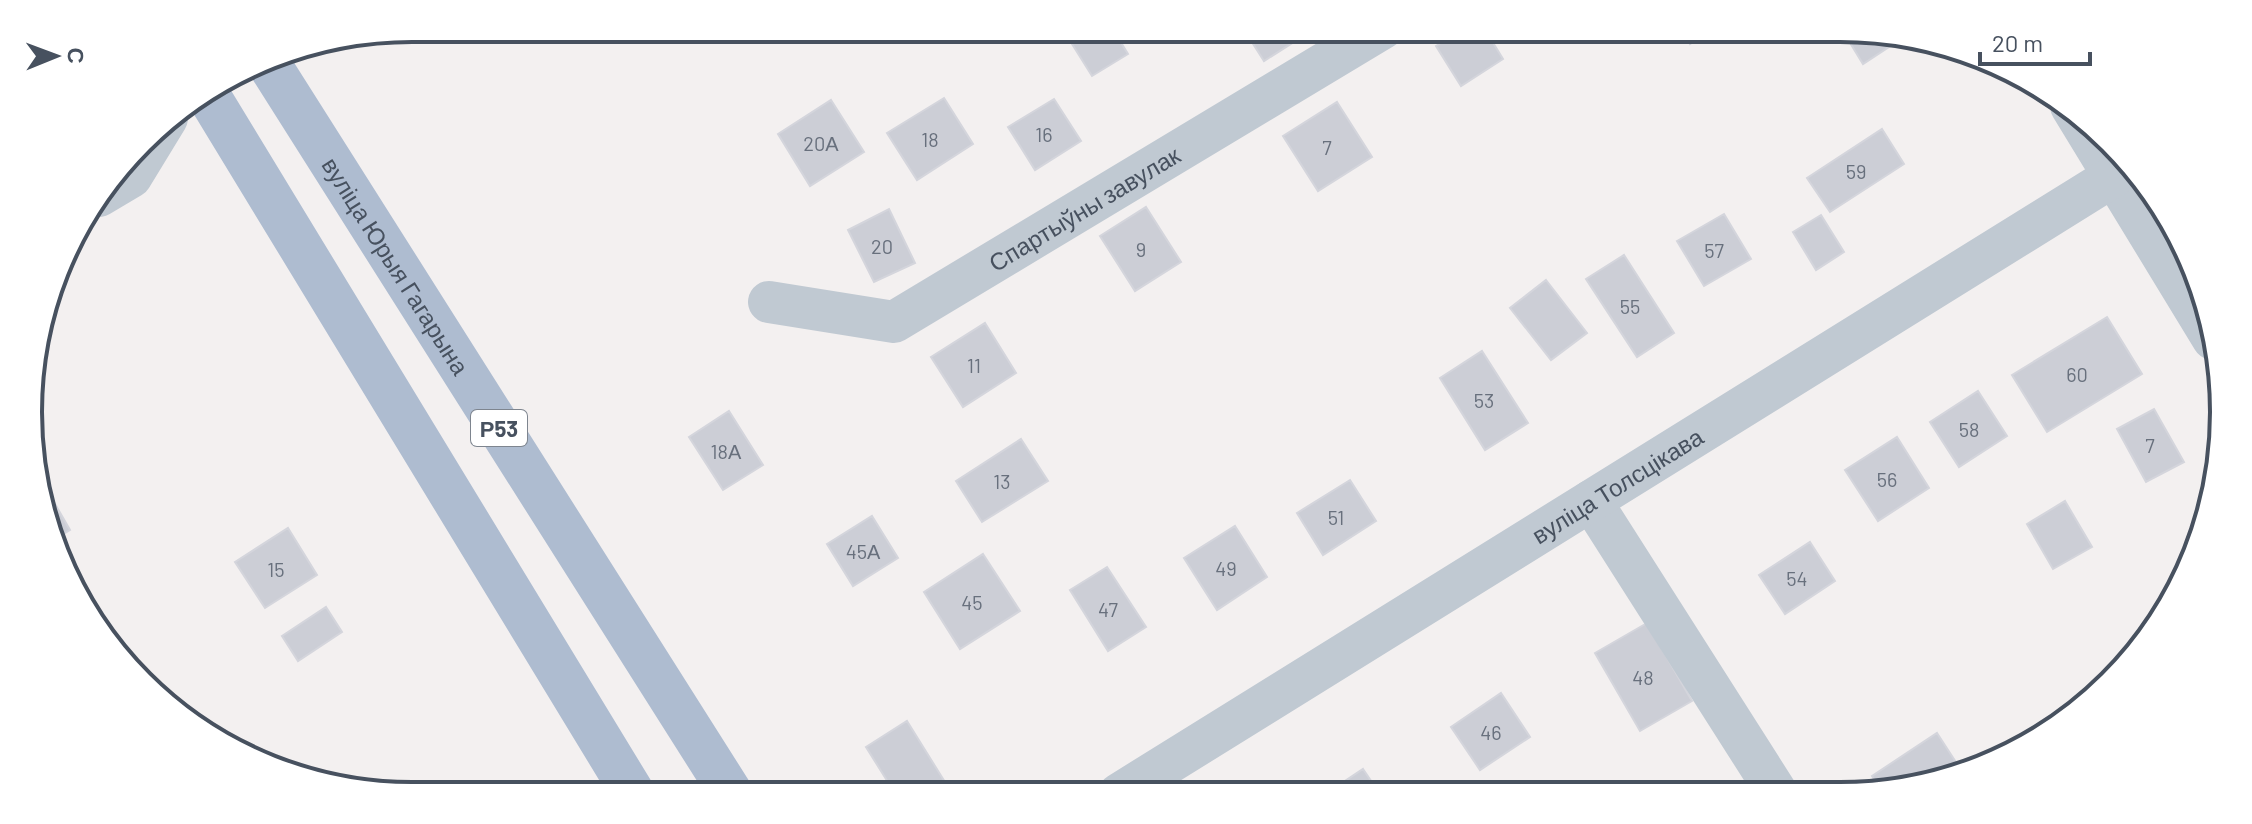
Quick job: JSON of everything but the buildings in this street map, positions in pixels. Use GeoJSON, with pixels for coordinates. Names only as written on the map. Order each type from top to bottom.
{"type":"FeatureCollection","features":[{"type":"Feature","properties":{"kind":"main road","name":"вуліца Юрыя Гагарына"},"geometry":{"type":"LineString","coordinates":[[272,69],[724,782]]}},
{"type":"Feature","properties":{"kind":"main road"},"geometry":{"type":"LineString","coordinates":[[212,101],[626,782]]}},
{"type":"Feature","properties":{"kind":"street","name":"Спартыўны завулак"},"geometry":{"type":"LineString","coordinates":[[769,302],[894,322],[1360,42]]}},
{"type":"Feature","properties":{"kind":"street"},"geometry":{"type":"LineString","coordinates":[[2093,142],[2182,272]]}},
{"type":"Feature","properties":{"kind":"street"},"geometry":{"type":"LineString","coordinates":[[122,182],[131,177],[142,159]]}},
{"type":"Feature","properties":{"kind":"street","name":"вуліца Толсцікава"},"geometry":{"type":"LineString","coordinates":[[1150,782],[1591,501],[2114,176]]}},
{"type":"Feature","properties":{"kind":"street"},"geometry":{"type":"LineString","coordinates":[[1591,501],[1770,782]]}}]}
